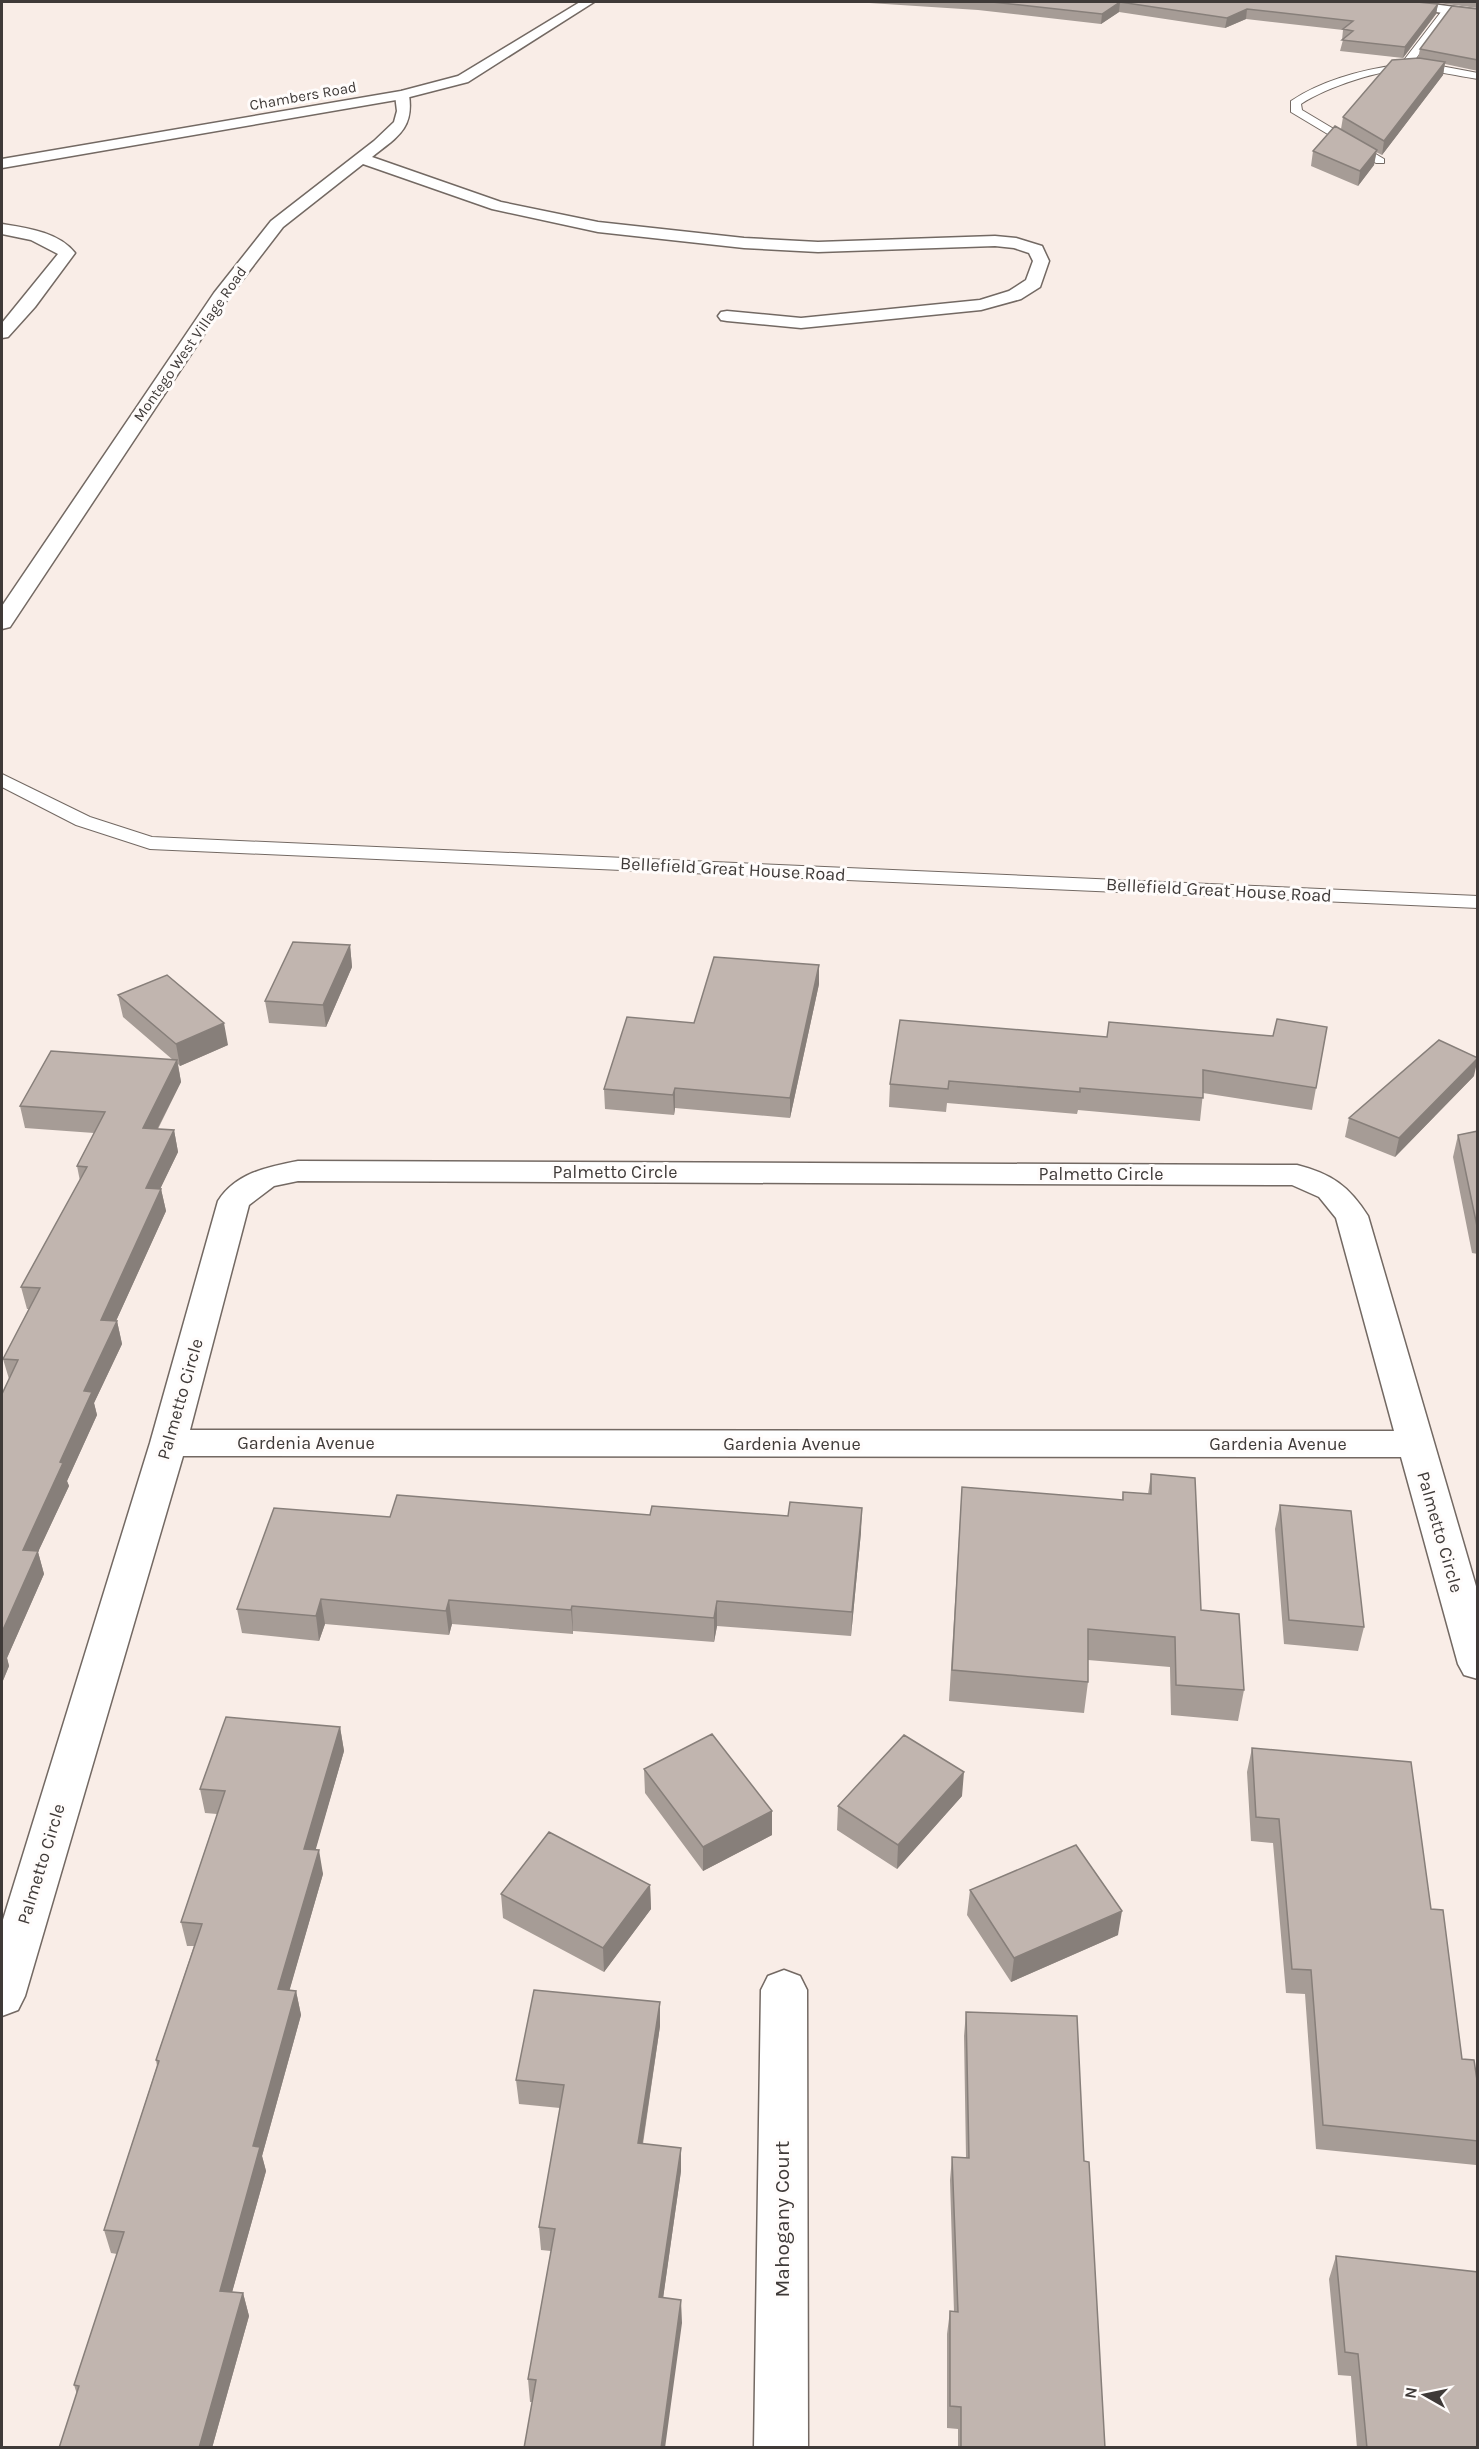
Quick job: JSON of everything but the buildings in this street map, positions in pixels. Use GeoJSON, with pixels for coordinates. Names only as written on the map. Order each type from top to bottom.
{"type":"FeatureCollection","features":[{"type":"Feature","properties":{"kind":"street","name":"Chambers Road"},"geometry":{"type":"LineString","coordinates":[[2,164],[402,95],[463,79],[588,2]]}},
{"type":"Feature","properties":{"kind":"street"},"geometry":{"type":"LineString","coordinates":[[1394,2],[1478,14]]}},
{"type":"Feature","properties":{"kind":"street","name":"Montego West Village Road"},"geometry":{"type":"LineString","coordinates":[[2,622],[220,297],[277,224],[361,158],[401,123],[404,111],[402,95]]}},
{"type":"Feature","properties":{"kind":"street"},"geometry":{"type":"LineString","coordinates":[[361,158],[498,206],[598,227],[744,243],[818,247],[995,241],[1016,243],[1036,250],[1041,261],[1034,283],[1015,295],[981,305],[801,323],[727,316]]}},
{"type":"Feature","properties":{"kind":"street"},"geometry":{"type":"LineString","coordinates":[[2,229],[31,234],[55,242],[67,253],[29,303],[2,333]]}},
{"type":"Feature","properties":{"kind":"street","name":"Palmetto Circle"},"geometry":{"type":"LineString","coordinates":[[2,1996],[168,1443],[234,1201],[264,1178],[298,1171],[1297,1175],[1330,1190],[1352,1216],[1478,1664]]}},
{"type":"Feature","properties":{"kind":"street","name":"Gardenia Avenue"},"geometry":{"type":"LineString","coordinates":[[168,1443],[1416,1444]]}},
{"type":"Feature","properties":{"kind":"street","name":"Mahogany Court"},"geometry":{"type":"LineString","coordinates":[[781,2448],[784,1990]]}},
{"type":"Feature","properties":{"kind":"lane"},"geometry":{"type":"LineString","coordinates":[[1415,66],[1408,62],[1447,10]]}},
{"type":"Feature","properties":{"kind":"lane"},"geometry":{"type":"LineString","coordinates":[[1380,161],[1296,112],[1295,103],[1306,94],[1379,70],[1415,66],[1478,76]]}},
{"type":"Feature","properties":{"kind":"lane","name":"Bellefield Great House Road"},"geometry":{"type":"LineString","coordinates":[[2,780],[82,820],[150,843],[1478,902]]}}]}
